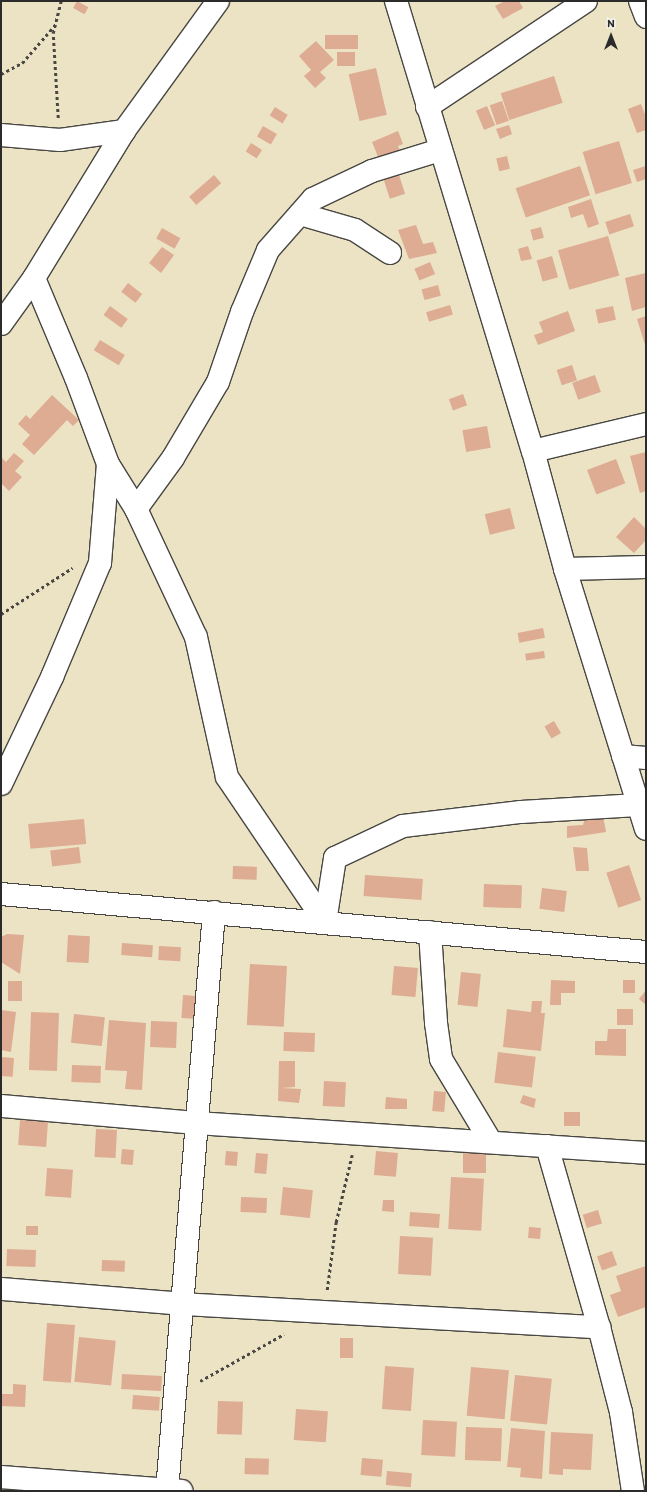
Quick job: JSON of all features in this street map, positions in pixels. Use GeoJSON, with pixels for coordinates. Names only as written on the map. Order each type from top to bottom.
{"type":"FeatureCollection","features":[{"type":"Feature","properties":{"kind":"street"},"geometry":{"type":"LineString","coordinates":[[1,324],[34,278],[124,131],[218,1]]}},
{"type":"Feature","properties":{"kind":"street"},"geometry":{"type":"LineString","coordinates":[[396,1],[440,150],[533,451],[565,569],[646,829]]}},
{"type":"Feature","properties":{"kind":"street"},"geometry":{"type":"LineString","coordinates":[[427,107],[586,1]]}},
{"type":"Feature","properties":{"kind":"street"},"geometry":{"type":"LineString","coordinates":[[640,1],[646,16]]}},
{"type":"Feature","properties":{"kind":"street"},"geometry":{"type":"LineString","coordinates":[[5,139],[60,140],[124,131]]}},
{"type":"Feature","properties":{"kind":"street"},"geometry":{"type":"LineString","coordinates":[[136,509],[173,458],[218,382],[242,312],[268,250],[313,198],[372,171],[440,150]]}},
{"type":"Feature","properties":{"kind":"street"},"geometry":{"type":"LineString","coordinates":[[300,214],[354,230],[390,253]]}},
{"type":"Feature","properties":{"kind":"street"},"geometry":{"type":"LineString","coordinates":[[34,278],[76,378],[108,464],[136,509],[196,637],[227,777],[325,922]]}},
{"type":"Feature","properties":{"kind":"street"},"geometry":{"type":"LineString","coordinates":[[533,451],[646,424]]}},
{"type":"Feature","properties":{"kind":"street"},"geometry":{"type":"LineString","coordinates":[[1,784],[52,677],[100,563],[108,464]]}},
{"type":"Feature","properties":{"kind":"street"},"geometry":{"type":"LineString","coordinates":[[565,569],[646,567]]}},
{"type":"Feature","properties":{"kind":"street"},"geometry":{"type":"LineString","coordinates":[[623,756],[646,758]]}},
{"type":"Feature","properties":{"kind":"street"},"geometry":{"type":"LineString","coordinates":[[325,922],[335,858],[403,826],[521,812],[638,805]]}},
{"type":"Feature","properties":{"kind":"street"},"geometry":{"type":"LineString","coordinates":[[1,894],[646,952]]}},
{"type":"Feature","properties":{"kind":"street"},"geometry":{"type":"LineString","coordinates":[[1,1477],[172,1491],[182,1304],[214,912]]}},
{"type":"Feature","properties":{"kind":"street"},"geometry":{"type":"LineString","coordinates":[[430,932],[436,1023],[441,1059],[491,1142]]}},
{"type":"Feature","properties":{"kind":"street"},"geometry":{"type":"LineString","coordinates":[[1,1106],[196,1123],[646,1153]]}},
{"type":"Feature","properties":{"kind":"street"},"geometry":{"type":"LineString","coordinates":[[547,1146],[599,1327],[621,1412],[633,1491]]}},
{"type":"Feature","properties":{"kind":"street"},"geometry":{"type":"LineString","coordinates":[[1,1289],[182,1304],[599,1327]]}},
{"type":"Feature","properties":{"kind":"path"},"geometry":{"type":"LineString","coordinates":[[60,140],[53,33],[61,1]]}},
{"type":"Feature","properties":{"kind":"path"},"geometry":{"type":"LineString","coordinates":[[1,74],[22,63],[55,25]]}},
{"type":"Feature","properties":{"kind":"path"},"geometry":{"type":"LineString","coordinates":[[1,614],[63,575],[74,566]]}},
{"type":"Feature","properties":{"kind":"building"},"geometry":{"type":"Polygon","coordinates":[[[77,1],[88,7],[84,14],[73,8],[77,1]]]}},
{"type":"Feature","properties":{"kind":"building"},"geometry":{"type":"Polygon","coordinates":[[[505,1],[519,1],[523,8],[503,19],[495,6],[505,1]]]}},
{"type":"Feature","properties":{"kind":"building"},"geometry":{"type":"Polygon","coordinates":[[[325,35],[358,35],[358,49],[325,49],[325,35]]]}},
{"type":"Feature","properties":{"kind":"building"},"geometry":{"type":"Polygon","coordinates":[[[316,41],[334,60],[320,72],[326,78],[315,88],[304,76],[311,70],[299,56],[316,41]]]}},
{"type":"Feature","properties":{"kind":"building"},"geometry":{"type":"Polygon","coordinates":[[[337,52],[355,52],[355,66],[337,66],[337,52]]]}},
{"type":"Feature","properties":{"kind":"building"},"geometry":{"type":"Polygon","coordinates":[[[376,68],[387,115],[360,121],[349,74],[376,68]]]}},
{"type":"Feature","properties":{"kind":"building"},"geometry":{"type":"Polygon","coordinates":[[[554,76],[563,103],[509,120],[501,93],[554,76]]]}},
{"type":"Feature","properties":{"kind":"building"},"geometry":{"type":"Polygon","coordinates":[[[502,101],[509,121],[497,125],[490,105],[502,101]]]}},
{"type":"Feature","properties":{"kind":"building"},"geometry":{"type":"Polygon","coordinates":[[[641,104],[646,117],[646,130],[637,133],[628,109],[641,104]]]}},
{"type":"Feature","properties":{"kind":"building"},"geometry":{"type":"Polygon","coordinates":[[[487,106],[495,125],[484,130],[476,111],[487,106]]]}},
{"type":"Feature","properties":{"kind":"building"},"geometry":{"type":"Polygon","coordinates":[[[275,107],[288,115],[282,123],[270,115],[275,107]]]}},
{"type":"Feature","properties":{"kind":"building"},"geometry":{"type":"Polygon","coordinates":[[[509,125],[512,134],[500,139],[496,129],[509,125]]]}},
{"type":"Feature","properties":{"kind":"building"},"geometry":{"type":"Polygon","coordinates":[[[263,126],[277,134],[271,144],[257,136],[263,126]]]}},
{"type":"Feature","properties":{"kind":"building"},"geometry":{"type":"Polygon","coordinates":[[[398,131],[403,144],[398,146],[402,155],[381,164],[372,142],[398,131]]]}},
{"type":"Feature","properties":{"kind":"building"},"geometry":{"type":"Polygon","coordinates":[[[619,141],[632,183],[596,194],[583,152],[619,141]]]}},
{"type":"Feature","properties":{"kind":"building"},"geometry":{"type":"Polygon","coordinates":[[[251,143],[262,150],[257,158],[246,151],[251,143]]]}},
{"type":"Feature","properties":{"kind":"building"},"geometry":{"type":"Polygon","coordinates":[[[507,156],[510,169],[499,171],[496,158],[507,156]]]}},
{"type":"Feature","properties":{"kind":"building"},"geometry":{"type":"Polygon","coordinates":[[[580,166],[590,195],[526,217],[516,188],[580,166]]]}},
{"type":"Feature","properties":{"kind":"building"},"geometry":{"type":"Polygon","coordinates":[[[646,166],[646,179],[637,182],[633,170],[646,166]]]}},
{"type":"Feature","properties":{"kind":"building"},"geometry":{"type":"Polygon","coordinates":[[[398,172],[405,194],[390,199],[383,177],[398,172]]]}},
{"type":"Feature","properties":{"kind":"building"},"geometry":{"type":"Polygon","coordinates":[[[214,175],[221,183],[196,205],[189,197],[214,175]]]}},
{"type":"Feature","properties":{"kind":"building"},"geometry":{"type":"Polygon","coordinates":[[[591,199],[599,224],[588,228],[583,214],[571,218],[568,207],[591,199]]]}},
{"type":"Feature","properties":{"kind":"building"},"geometry":{"type":"Polygon","coordinates":[[[630,214],[634,226],[609,234],[605,222],[630,214]]]}},
{"type":"Feature","properties":{"kind":"building"},"geometry":{"type":"Polygon","coordinates":[[[416,225],[423,244],[433,242],[437,253],[409,259],[398,230],[416,225]]]}},
{"type":"Feature","properties":{"kind":"building"},"geometry":{"type":"Polygon","coordinates":[[[541,227],[544,238],[533,240],[530,230],[541,227]]]}},
{"type":"Feature","properties":{"kind":"building"},"geometry":{"type":"Polygon","coordinates":[[[162,228],[180,238],[175,249],[156,238],[162,228]]]}},
{"type":"Feature","properties":{"kind":"building"},"geometry":{"type":"Polygon","coordinates":[[[608,236],[619,275],[569,290],[558,250],[608,236]]]}},
{"type":"Feature","properties":{"kind":"building"},"geometry":{"type":"Polygon","coordinates":[[[528,246],[532,259],[521,261],[518,249],[528,246]]]}},
{"type":"Feature","properties":{"kind":"building"},"geometry":{"type":"Polygon","coordinates":[[[162,247],[174,255],[161,273],[149,263],[162,247]]]}},
{"type":"Feature","properties":{"kind":"building"},"geometry":{"type":"Polygon","coordinates":[[[552,256],[558,277],[543,282],[537,260],[552,256]]]}},
{"type":"Feature","properties":{"kind":"building"},"geometry":{"type":"Polygon","coordinates":[[[430,262],[435,274],[419,281],[414,269],[430,262]]]}},
{"type":"Feature","properties":{"kind":"building"},"geometry":{"type":"Polygon","coordinates":[[[646,273],[646,307],[632,311],[625,278],[646,273]]]}},
{"type":"Feature","properties":{"kind":"building"},"geometry":{"type":"Polygon","coordinates":[[[128,283],[142,294],[135,303],[121,292],[128,283]]]}},
{"type":"Feature","properties":{"kind":"building"},"geometry":{"type":"Polygon","coordinates":[[[438,285],[441,296],[424,300],[422,289],[438,285]]]}},
{"type":"Feature","properties":{"kind":"building"},"geometry":{"type":"Polygon","coordinates":[[[450,305],[453,315],[429,322],[426,312],[450,305]]]}},
{"type":"Feature","properties":{"kind":"building"},"geometry":{"type":"Polygon","coordinates":[[[110,306],[128,319],[121,328],[104,315],[110,306]]]}},
{"type":"Feature","properties":{"kind":"building"},"geometry":{"type":"Polygon","coordinates":[[[613,306],[616,320],[598,323],[595,310],[613,306]]]}},
{"type":"Feature","properties":{"kind":"building"},"geometry":{"type":"Polygon","coordinates":[[[568,311],[575,331],[538,345],[534,335],[543,332],[539,322],[568,311]]]}},
{"type":"Feature","properties":{"kind":"building"},"geometry":{"type":"Polygon","coordinates":[[[646,316],[646,348],[637,319],[646,316]]]}},
{"type":"Feature","properties":{"kind":"building"},"geometry":{"type":"Polygon","coordinates":[[[100,340],[125,355],[119,365],[94,350],[100,340]]]}},
{"type":"Feature","properties":{"kind":"building"},"geometry":{"type":"Polygon","coordinates":[[[572,365],[577,380],[562,385],[557,370],[572,365]]]}},
{"type":"Feature","properties":{"kind":"building"},"geometry":{"type":"Polygon","coordinates":[[[595,375],[601,392],[578,400],[572,383],[595,375]]]}},
{"type":"Feature","properties":{"kind":"building"},"geometry":{"type":"Polygon","coordinates":[[[463,394],[467,405],[453,410],[449,399],[463,394]]]}},
{"type":"Feature","properties":{"kind":"building"},"geometry":{"type":"Polygon","coordinates":[[[52,395],[79,420],[73,426],[67,420],[34,455],[22,444],[30,435],[18,424],[26,415],[30,419],[52,395]]]}},
{"type":"Feature","properties":{"kind":"building"},"geometry":{"type":"Polygon","coordinates":[[[487,426],[491,448],[466,452],[462,430],[487,426]]]}},
{"type":"Feature","properties":{"kind":"building"},"geometry":{"type":"Polygon","coordinates":[[[646,452],[646,491],[640,493],[630,456],[646,452]]]}},
{"type":"Feature","properties":{"kind":"building"},"geometry":{"type":"Polygon","coordinates":[[[14,453],[24,461],[15,471],[22,477],[9,491],[1,483],[1,457],[6,462],[14,453]]]}},
{"type":"Feature","properties":{"kind":"building"},"geometry":{"type":"Polygon","coordinates":[[[616,459],[625,483],[596,494],[587,470],[616,459]]]}},
{"type":"Feature","properties":{"kind":"building"},"geometry":{"type":"Polygon","coordinates":[[[510,508],[515,528],[490,535],[485,514],[510,508]]]}},
{"type":"Feature","properties":{"kind":"building"},"geometry":{"type":"Polygon","coordinates":[[[634,517],[646,529],[646,540],[634,553],[616,537],[634,517]]]}},
{"type":"Feature","properties":{"kind":"building"},"geometry":{"type":"Polygon","coordinates":[[[543,628],[545,638],[519,643],[517,633],[543,628]]]}},
{"type":"Feature","properties":{"kind":"building"},"geometry":{"type":"Polygon","coordinates":[[[544,651],[545,658],[526,661],[525,654],[544,651]]]}},
{"type":"Feature","properties":{"kind":"building"},"geometry":{"type":"Polygon","coordinates":[[[554,721],[561,733],[551,739],[544,726],[554,721]]]}},
{"type":"Feature","properties":{"kind":"building"},"geometry":{"type":"Polygon","coordinates":[[[603,816],[606,832],[567,838],[567,826],[583,825],[585,818],[603,816]]]}},
{"type":"Feature","properties":{"kind":"building"},"geometry":{"type":"Polygon","coordinates":[[[84,819],[86,844],[30,849],[28,824],[84,819]]]}},
{"type":"Feature","properties":{"kind":"building"},"geometry":{"type":"Polygon","coordinates":[[[79,847],[81,863],[52,866],[50,851],[79,847]]]}},
{"type":"Feature","properties":{"kind":"building"},"geometry":{"type":"Polygon","coordinates":[[[573,847],[587,848],[589,871],[576,871],[573,847]]]}},
{"type":"Feature","properties":{"kind":"building"},"geometry":{"type":"Polygon","coordinates":[[[629,865],[641,900],[618,908],[606,873],[629,865]]]}},
{"type":"Feature","properties":{"kind":"building"},"geometry":{"type":"Polygon","coordinates":[[[233,866],[257,867],[257,880],[233,879],[233,866]]]}},
{"type":"Feature","properties":{"kind":"building"},"geometry":{"type":"Polygon","coordinates":[[[365,875],[423,879],[421,900],[364,896],[365,875]]]}},
{"type":"Feature","properties":{"kind":"building"},"geometry":{"type":"Polygon","coordinates":[[[484,884],[522,885],[521,908],[483,907],[484,884]]]}},
{"type":"Feature","properties":{"kind":"building"},"geometry":{"type":"Polygon","coordinates":[[[542,888],[567,891],[564,912],[539,909],[542,888]]]}},
{"type":"Feature","properties":{"kind":"building"},"geometry":{"type":"Polygon","coordinates":[[[7,934],[24,935],[20,974],[1,962],[1,937],[7,934]]]}},
{"type":"Feature","properties":{"kind":"building"},"geometry":{"type":"Polygon","coordinates":[[[68,935],[90,936],[89,963],[67,962],[68,935]]]}},
{"type":"Feature","properties":{"kind":"building"},"geometry":{"type":"Polygon","coordinates":[[[122,943],[153,945],[152,957],[121,955],[122,943]]]}},
{"type":"Feature","properties":{"kind":"building"},"geometry":{"type":"Polygon","coordinates":[[[159,946],[181,947],[180,961],[158,960],[159,946]]]}},
{"type":"Feature","properties":{"kind":"building"},"geometry":{"type":"Polygon","coordinates":[[[250,964],[287,966],[284,1027],[247,1025],[250,964]]]}},
{"type":"Feature","properties":{"kind":"building"},"geometry":{"type":"Polygon","coordinates":[[[394,966],[418,968],[415,997],[391,995],[394,966]]]}},
{"type":"Feature","properties":{"kind":"building"},"geometry":{"type":"Polygon","coordinates":[[[461,972],[481,974],[477,1007],[458,1005],[461,972]]]}},
{"type":"Feature","properties":{"kind":"building"},"geometry":{"type":"Polygon","coordinates":[[[551,980],[575,981],[575,993],[561,993],[561,1005],[550,1005],[551,980]]]}},
{"type":"Feature","properties":{"kind":"building"},"geometry":{"type":"Polygon","coordinates":[[[623,980],[635,980],[635,993],[623,993],[623,980]]]}},
{"type":"Feature","properties":{"kind":"building"},"geometry":{"type":"Polygon","coordinates":[[[8,981],[22,981],[22,1001],[8,1001],[8,981]]]}},
{"type":"Feature","properties":{"kind":"building"},"geometry":{"type":"Polygon","coordinates":[[[646,990],[646,1005],[639,999],[646,990]]]}},
{"type":"Feature","properties":{"kind":"building"},"geometry":{"type":"Polygon","coordinates":[[[183,995],[196,996],[194,1019],[181,1018],[183,995]]]}},
{"type":"Feature","properties":{"kind":"building"},"geometry":{"type":"Polygon","coordinates":[[[532,1001],[542,1001],[541,1013],[545,1013],[541,1051],[503,1047],[507,1009],[531,1012],[532,1001]]]}},
{"type":"Feature","properties":{"kind":"building"},"geometry":{"type":"Polygon","coordinates":[[[617,1009],[633,1009],[633,1025],[617,1025],[617,1009]]]}},
{"type":"Feature","properties":{"kind":"building"},"geometry":{"type":"Polygon","coordinates":[[[1,1010],[16,1012],[11,1052],[1,1050],[1,1010]]]}},
{"type":"Feature","properties":{"kind":"building"},"geometry":{"type":"Polygon","coordinates":[[[31,1012],[59,1013],[57,1071],[29,1070],[31,1012]]]}},
{"type":"Feature","properties":{"kind":"building"},"geometry":{"type":"Polygon","coordinates":[[[74,1014],[105,1017],[102,1046],[71,1043],[74,1014]]]}},
{"type":"Feature","properties":{"kind":"building"},"geometry":{"type":"Polygon","coordinates":[[[109,1020],[146,1023],[142,1090],[125,1089],[127,1071],[105,1070],[109,1020]]]}},
{"type":"Feature","properties":{"kind":"building"},"geometry":{"type":"Polygon","coordinates":[[[151,1021],[177,1022],[176,1048],[150,1047],[151,1021]]]}},
{"type":"Feature","properties":{"kind":"building"},"geometry":{"type":"Polygon","coordinates":[[[608,1029],[626,1029],[626,1056],[595,1055],[595,1041],[607,1041],[608,1029]]]}},
{"type":"Feature","properties":{"kind":"building"},"geometry":{"type":"Polygon","coordinates":[[[284,1032],[315,1033],[314,1052],[283,1051],[284,1032]]]}},
{"type":"Feature","properties":{"kind":"building"},"geometry":{"type":"Polygon","coordinates":[[[498,1052],[536,1057],[532,1087],[494,1083],[498,1052]]]}},
{"type":"Feature","properties":{"kind":"building"},"geometry":{"type":"Polygon","coordinates":[[[1,1057],[14,1058],[13,1077],[1,1076],[1,1057]]]}},
{"type":"Feature","properties":{"kind":"building"},"geometry":{"type":"Polygon","coordinates":[[[279,1061],[295,1061],[295,1087],[281,1088],[301,1089],[299,1103],[278,1101],[279,1061]]]}},
{"type":"Feature","properties":{"kind":"building"},"geometry":{"type":"Polygon","coordinates":[[[72,1065],[101,1066],[100,1083],[71,1082],[72,1065]]]}},
{"type":"Feature","properties":{"kind":"building"},"geometry":{"type":"Polygon","coordinates":[[[324,1081],[346,1082],[345,1107],[323,1106],[324,1081]]]}},
{"type":"Feature","properties":{"kind":"building"},"geometry":{"type":"Polygon","coordinates":[[[434,1091],[446,1092],[444,1112],[432,1111],[434,1091]]]}},
{"type":"Feature","properties":{"kind":"building"},"geometry":{"type":"Polygon","coordinates":[[[523,1095],[536,1099],[534,1108],[520,1103],[523,1095]]]}},
{"type":"Feature","properties":{"kind":"building"},"geometry":{"type":"Polygon","coordinates":[[[386,1097],[407,1099],[407,1109],[385,1109],[386,1097]]]}},
{"type":"Feature","properties":{"kind":"building"},"geometry":{"type":"Polygon","coordinates":[[[564,1112],[580,1112],[580,1126],[564,1126],[564,1112]]]}},
{"type":"Feature","properties":{"kind":"building"},"geometry":{"type":"Polygon","coordinates":[[[20,1120],[48,1122],[46,1147],[18,1145],[20,1120]]]}},
{"type":"Feature","properties":{"kind":"building"},"geometry":{"type":"Polygon","coordinates":[[[96,1129],[117,1130],[116,1158],[95,1157],[96,1129]]]}},
{"type":"Feature","properties":{"kind":"building"},"geometry":{"type":"Polygon","coordinates":[[[122,1149],[134,1150],[133,1165],[121,1164],[122,1149]]]}},
{"type":"Feature","properties":{"kind":"building"},"geometry":{"type":"Polygon","coordinates":[[[226,1151],[238,1152],[237,1166],[225,1165],[226,1151]]]}},
{"type":"Feature","properties":{"kind":"building"},"geometry":{"type":"Polygon","coordinates":[[[376,1151],[398,1153],[396,1177],[374,1175],[376,1151]]]}},
{"type":"Feature","properties":{"kind":"building"},"geometry":{"type":"Polygon","coordinates":[[[463,1151],[486,1151],[486,1173],[463,1173],[463,1151]]]}},
{"type":"Feature","properties":{"kind":"building"},"geometry":{"type":"Polygon","coordinates":[[[256,1153],[268,1154],[266,1174],[254,1173],[256,1153]]]}},
{"type":"Feature","properties":{"kind":"building"},"geometry":{"type":"Polygon","coordinates":[[[47,1168],[73,1170],[71,1198],[45,1196],[47,1168]]]}},
{"type":"Feature","properties":{"kind":"building"},"geometry":{"type":"Polygon","coordinates":[[[451,1177],[484,1179],[481,1231],[448,1229],[451,1177]]]}},
{"type":"Feature","properties":{"kind":"building"},"geometry":{"type":"Polygon","coordinates":[[[283,1187],[313,1190],[310,1218],[280,1215],[283,1187]]]}},
{"type":"Feature","properties":{"kind":"building"},"geometry":{"type":"Polygon","coordinates":[[[241,1197],[267,1198],[266,1213],[240,1212],[241,1197]]]}},
{"type":"Feature","properties":{"kind":"building"},"geometry":{"type":"Polygon","coordinates":[[[383,1200],[394,1200],[394,1212],[382,1211],[383,1200]]]}},
{"type":"Feature","properties":{"kind":"building"},"geometry":{"type":"Polygon","coordinates":[[[598,1210],[602,1223],[587,1228],[583,1215],[598,1210]]]}},
{"type":"Feature","properties":{"kind":"building"},"geometry":{"type":"Polygon","coordinates":[[[410,1212],[440,1214],[439,1228],[409,1226],[410,1212]]]}},
{"type":"Feature","properties":{"kind":"building"},"geometry":{"type":"Polygon","coordinates":[[[26,1226],[38,1226],[38,1235],[26,1235],[26,1226]]]}},
{"type":"Feature","properties":{"kind":"building"},"geometry":{"type":"Polygon","coordinates":[[[529,1227],[541,1228],[540,1239],[528,1238],[529,1227]]]}},
{"type":"Feature","properties":{"kind":"building"},"geometry":{"type":"Polygon","coordinates":[[[400,1236],[433,1238],[431,1276],[398,1274],[400,1236]]]}},
{"type":"Feature","properties":{"kind":"building"},"geometry":{"type":"Polygon","coordinates":[[[7,1249],[36,1250],[35,1267],[6,1266],[7,1249]]]}},
{"type":"Feature","properties":{"kind":"building"},"geometry":{"type":"Polygon","coordinates":[[[612,1251],[617,1265],[602,1271],[597,1256],[612,1251]]]}},
{"type":"Feature","properties":{"kind":"building"},"geometry":{"type":"Polygon","coordinates":[[[102,1260],[125,1261],[125,1272],[102,1271],[102,1260]]]}},
{"type":"Feature","properties":{"kind":"building"},"geometry":{"type":"Polygon","coordinates":[[[646,1266],[646,1307],[618,1317],[610,1295],[621,1291],[616,1276],[646,1266]]]}},
{"type":"Feature","properties":{"kind":"building"},"geometry":{"type":"Polygon","coordinates":[[[47,1323],[75,1325],[71,1383],[43,1381],[47,1323]]]}},
{"type":"Feature","properties":{"kind":"building"},"geometry":{"type":"Polygon","coordinates":[[[79,1337],[116,1341],[111,1386],[74,1382],[79,1337]]]}},
{"type":"Feature","properties":{"kind":"building"},"geometry":{"type":"Polygon","coordinates":[[[340,1338],[353,1338],[353,1358],[340,1358],[340,1338]]]}},
{"type":"Feature","properties":{"kind":"building"},"geometry":{"type":"Polygon","coordinates":[[[385,1366],[414,1368],[411,1411],[382,1409],[385,1366]]]}},
{"type":"Feature","properties":{"kind":"building"},"geometry":{"type":"Polygon","coordinates":[[[471,1367],[509,1370],[505,1419],[467,1416],[471,1367]]]}},
{"type":"Feature","properties":{"kind":"building"},"geometry":{"type":"Polygon","coordinates":[[[122,1374],[162,1376],[161,1391],[121,1389],[122,1374]]]}},
{"type":"Feature","properties":{"kind":"building"},"geometry":{"type":"Polygon","coordinates":[[[515,1375],[552,1379],[547,1425],[510,1421],[515,1375]]]}},
{"type":"Feature","properties":{"kind":"building"},"geometry":{"type":"Polygon","coordinates":[[[13,1384],[26,1385],[25,1407],[1,1406],[1,1394],[13,1394],[13,1384]]]}},
{"type":"Feature","properties":{"kind":"building"},"geometry":{"type":"Polygon","coordinates":[[[133,1395],[160,1397],[159,1411],[132,1409],[133,1395]]]}},
{"type":"Feature","properties":{"kind":"building"},"geometry":{"type":"Polygon","coordinates":[[[218,1401],[243,1402],[242,1435],[217,1434],[218,1401]]]}},
{"type":"Feature","properties":{"kind":"building"},"geometry":{"type":"Polygon","coordinates":[[[296,1409],[328,1411],[326,1442],[294,1440],[296,1409]]]}},
{"type":"Feature","properties":{"kind":"building"},"geometry":{"type":"Polygon","coordinates":[[[423,1420],[457,1422],[455,1457],[421,1455],[423,1420]]]}},
{"type":"Feature","properties":{"kind":"building"},"geometry":{"type":"Polygon","coordinates":[[[466,1427],[502,1428],[501,1461],[465,1460],[466,1427]]]}},
{"type":"Feature","properties":{"kind":"building"},"geometry":{"type":"Polygon","coordinates":[[[511,1428],[545,1431],[542,1479],[520,1477],[521,1468],[507,1467],[511,1428]]]}},
{"type":"Feature","properties":{"kind":"building"},"geometry":{"type":"Polygon","coordinates":[[[551,1432],[593,1434],[591,1470],[563,1469],[563,1475],[549,1474],[551,1432]]]}},
{"type":"Feature","properties":{"kind":"building"},"geometry":{"type":"Polygon","coordinates":[[[245,1458],[269,1459],[268,1475],[244,1474],[245,1458]]]}},
{"type":"Feature","properties":{"kind":"building"},"geometry":{"type":"Polygon","coordinates":[[[362,1458],[383,1460],[381,1477],[361,1475],[362,1458]]]}},
{"type":"Feature","properties":{"kind":"building"},"geometry":{"type":"Polygon","coordinates":[[[387,1471],[412,1473],[411,1487],[386,1485],[387,1471]]]}}]}
